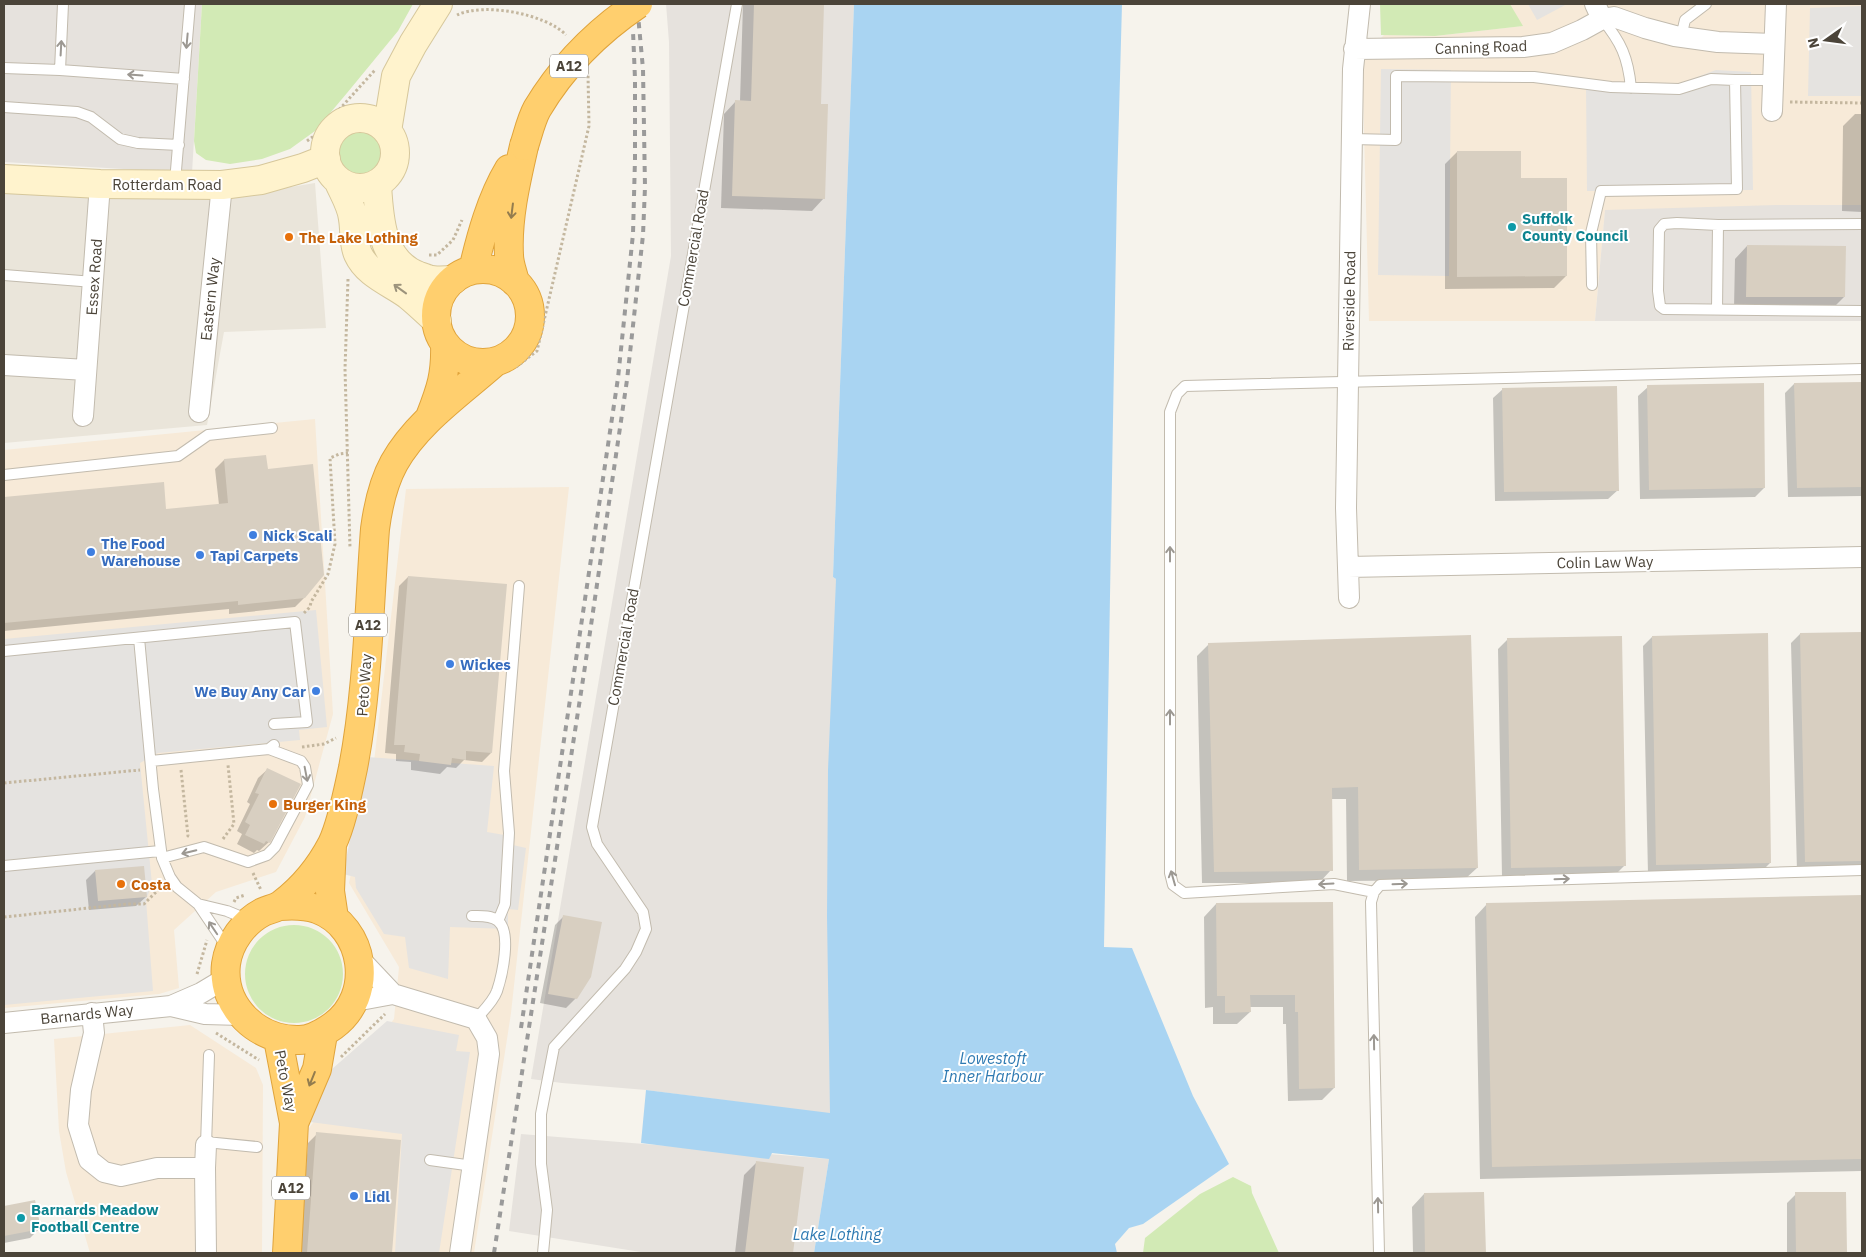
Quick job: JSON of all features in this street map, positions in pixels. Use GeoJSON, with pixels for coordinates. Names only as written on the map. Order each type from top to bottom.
{"type":"FeatureCollection","features":[{"type":"Feature","properties":{"kind":"highway","name":"A12"},"geometry":{"type":"LineString","coordinates":[[515,282],[509,257],[509,234],[516,179],[524,146],[536,111],[554,84],[581,52],[617,18],[638,4]]}},
{"type":"Feature","properties":{"kind":"highway","name":"A12"},"geometry":{"type":"LineString","coordinates":[[463,275],[479,242],[504,178],[524,146]]}},
{"type":"Feature","properties":{"kind":"highway"},"geometry":{"type":"LineString","coordinates":[[488,270],[503,273],[515,282],[524,293],[529,307],[530,321],[526,335],[519,348],[508,357],[480,364],[467,361],[454,354],[441,332],[437,306],[443,292],[463,275],[488,270]]}},
{"type":"Feature","properties":{"kind":"highway","name":"Peto Way"},"geometry":{"type":"LineString","coordinates":[[430,418],[442,385],[446,363],[441,332]]}},
{"type":"Feature","properties":{"kind":"highway","name":"Peto Way"},"geometry":{"type":"LineString","coordinates":[[274,898],[306,884],[332,843],[348,794],[361,726],[378,507],[394,463],[407,443],[430,418],[494,362]]}},
{"type":"Feature","properties":{"kind":"highway","name":"Peto Way"},"geometry":{"type":"LineString","coordinates":[[332,843],[330,891],[334,918]]}},
{"type":"Feature","properties":{"kind":"highway"},"geometry":{"type":"LineString","coordinates":[[274,898],[317,909],[334,918],[346,930],[360,959],[360,981],[355,1001],[342,1020],[323,1034],[301,1040],[278,1038],[258,1030],[241,1015],[231,998],[226,978],[226,964],[222,941],[238,934],[239,915],[264,911],[274,898]]}},
{"type":"Feature","properties":{"kind":"highway","name":"Peto Way"},"geometry":{"type":"LineString","coordinates":[[294,1123],[316,1069],[323,1034]]}},
{"type":"Feature","properties":{"kind":"highway","name":"Peto Way"},"geometry":{"type":"LineString","coordinates":[[278,1038],[294,1123],[287,1253]]}},
{"type":"Feature","properties":{"kind":"street"},"geometry":{"type":"LineString","coordinates":[[438,4],[413,44],[387,71],[345,122],[336,128],[326,148],[322,169],[353,217],[354,242],[357,253],[366,266],[376,275],[409,296],[441,332]]}},
{"type":"Feature","properties":{"kind":"street","name":"Riverside Road"},"geometry":{"type":"LineString","coordinates":[[1349,598],[1348,382],[1352,138],[1354,49],[1360,4]]}},
{"type":"Feature","properties":{"kind":"street"},"geometry":{"type":"LineString","coordinates":[[1772,107],[1776,4]]}},
{"type":"Feature","properties":{"kind":"street"},"geometry":{"type":"LineString","coordinates":[[1598,11],[1645,28],[1681,36],[1718,42],[1774,44]]}},
{"type":"Feature","properties":{"kind":"street","name":"Canning Road"},"geometry":{"type":"LineString","coordinates":[[1354,49],[1523,47],[1552,43],[1582,30],[1598,11]]}},
{"type":"Feature","properties":{"kind":"street"},"geometry":{"type":"LineString","coordinates":[[387,71],[387,131]]}},
{"type":"Feature","properties":{"kind":"street"},"geometry":{"type":"LineString","coordinates":[[322,169],[350,187],[364,188],[377,184],[387,176],[393,166],[395,154],[393,142],[387,131],[368,119],[356,119],[345,122]]}},
{"type":"Feature","properties":{"kind":"street","name":"Rotterdam Road"},"geometry":{"type":"LineString","coordinates":[[4,179],[100,184],[222,185],[322,169]]}},
{"type":"Feature","properties":{"kind":"street","name":"Essex Road"},"geometry":{"type":"LineString","coordinates":[[83,416],[100,184]]}},
{"type":"Feature","properties":{"kind":"street"},"geometry":{"type":"LineString","coordinates":[[377,184],[382,232],[386,244],[398,262],[410,272],[432,280],[463,275]]}},
{"type":"Feature","properties":{"kind":"street","name":"Eastern Way"},"geometry":{"type":"LineString","coordinates":[[199,412],[222,185]]}},
{"type":"Feature","properties":{"kind":"street"},"geometry":{"type":"LineString","coordinates":[[4,365],[86,370]]}},
{"type":"Feature","properties":{"kind":"street","name":"Colin Law Way"},"geometry":{"type":"LineString","coordinates":[[1348,567],[1862,557]]}},
{"type":"Feature","properties":{"kind":"street"},"geometry":{"type":"LineString","coordinates":[[360,959],[394,994]]}},
{"type":"Feature","properties":{"kind":"street","name":"Barnards Way"},"geometry":{"type":"LineString","coordinates":[[171,1006],[201,993],[226,978]]}},
{"type":"Feature","properties":{"kind":"street"},"geometry":{"type":"LineString","coordinates":[[355,1001],[394,994],[476,1019],[487,1038],[489,1054],[460,1253]]}},
{"type":"Feature","properties":{"kind":"street","name":"Barnards Way"},"geometry":{"type":"LineString","coordinates":[[4,1023],[171,1006],[205,1014],[241,1015]]}},
{"type":"Feature","properties":{"kind":"street"},"geometry":{"type":"LineString","coordinates":[[92,1013],[94,1033],[81,1090],[78,1125],[89,1160],[104,1172],[120,1176],[158,1168],[205,1168]]}},
{"type":"Feature","properties":{"kind":"street"},"geometry":{"type":"LineString","coordinates":[[206,1144],[206,1253]]}},
{"type":"Feature","properties":{"kind":"lane"},"geometry":{"type":"LineString","coordinates":[[60,70],[63,4]]}},
{"type":"Feature","properties":{"kind":"lane"},"geometry":{"type":"LineString","coordinates":[[175,186],[190,4]]}},
{"type":"Feature","properties":{"kind":"lane","name":"Commercial Road"},"geometry":{"type":"LineString","coordinates":[[544,1250],[547,1210],[541,1164],[541,1114],[554,1047],[625,969],[636,952],[646,929],[643,912],[597,844],[592,827],[737,4]]}},
{"type":"Feature","properties":{"kind":"lane"},"geometry":{"type":"LineString","coordinates":[[1681,36],[1685,20],[1706,4]]}},
{"type":"Feature","properties":{"kind":"lane"},"geometry":{"type":"LineString","coordinates":[[1598,11],[1617,38],[1624,52],[1631,88]]}},
{"type":"Feature","properties":{"kind":"lane"},"geometry":{"type":"LineString","coordinates":[[4,68],[184,79]]}},
{"type":"Feature","properties":{"kind":"lane"},"geometry":{"type":"LineString","coordinates":[[1352,138],[1396,140],[1396,76],[1534,77],[1611,87],[1679,89],[1711,79],[1773,80]]}},
{"type":"Feature","properties":{"kind":"lane"},"geometry":{"type":"LineString","coordinates":[[1592,285],[1591,233],[1601,191],[1737,189],[1735,80]]}},
{"type":"Feature","properties":{"kind":"lane"},"geometry":{"type":"LineString","coordinates":[[4,107],[77,112],[90,117],[120,139],[138,143],[179,146]]}},
{"type":"Feature","properties":{"kind":"lane"},"geometry":{"type":"LineString","coordinates":[[1862,224],[1718,225],[1677,222],[1664,224],[1659,230],[1658,291],[1660,306],[1664,308],[1862,311]]}},
{"type":"Feature","properties":{"kind":"lane"},"geometry":{"type":"LineString","coordinates":[[1717,309],[1718,225]]}},
{"type":"Feature","properties":{"kind":"lane"},"geometry":{"type":"LineString","coordinates":[[4,275],[94,282]]}},
{"type":"Feature","properties":{"kind":"lane"},"geometry":{"type":"LineString","coordinates":[[1374,892],[1334,884],[1184,893],[1173,885],[1170,874],[1170,412],[1177,394],[1185,386],[1862,369]]}},
{"type":"Feature","properties":{"kind":"lane"},"geometry":{"type":"LineString","coordinates":[[4,475],[178,456],[208,435],[272,428]]}},
{"type":"Feature","properties":{"kind":"lane"},"geometry":{"type":"LineString","coordinates":[[498,921],[505,904],[509,833],[504,771],[519,586]]}},
{"type":"Feature","properties":{"kind":"lane"},"geometry":{"type":"LineString","coordinates":[[4,650],[295,622],[307,722],[274,724]]}},
{"type":"Feature","properties":{"kind":"lane"},"geometry":{"type":"LineString","coordinates":[[139,638],[161,854],[170,877],[177,887],[198,904],[222,941]]}},
{"type":"Feature","properties":{"kind":"lane"},"geometry":{"type":"LineString","coordinates":[[4,866],[161,854],[197,850],[204,847],[248,862],[267,856],[275,847],[308,785],[305,767],[301,761],[272,746],[151,761]]}},
{"type":"Feature","properties":{"kind":"lane"},"geometry":{"type":"LineString","coordinates":[[1379,1253],[1371,902],[1374,892],[1380,885],[1862,870]]}},
{"type":"Feature","properties":{"kind":"lane"},"geometry":{"type":"LineString","coordinates":[[198,904],[239,915]]}},
{"type":"Feature","properties":{"kind":"lane"},"geometry":{"type":"LineString","coordinates":[[472,916],[489,916],[498,921],[504,930],[506,947],[496,992],[476,1019]]}},
{"type":"Feature","properties":{"kind":"lane"},"geometry":{"type":"LineString","coordinates":[[209,1054],[206,1144],[257,1147]]}},
{"type":"Feature","properties":{"kind":"lane"},"geometry":{"type":"LineString","coordinates":[[430,1160],[473,1166]]}},
{"type":"Feature","properties":{"kind":"path"},"geometry":{"type":"LineString","coordinates":[[322,169],[297,149],[318,133],[387,71]]}},
{"type":"Feature","properties":{"kind":"path"},"geometry":{"type":"LineString","coordinates":[[1772,107],[1862,103]]}},
{"type":"Feature","properties":{"kind":"path"},"geometry":{"type":"LineString","coordinates":[[348,274],[345,369],[350,551]]}},
{"type":"Feature","properties":{"kind":"path"},"geometry":{"type":"LineString","coordinates":[[311,602],[328,574],[334,544],[330,458],[338,454],[348,453]]}},
{"type":"Feature","properties":{"kind":"path"},"geometry":{"type":"LineString","coordinates":[[324,744],[342,735]]}},
{"type":"Feature","properties":{"kind":"path"},"geometry":{"type":"LineString","coordinates":[[214,850],[234,824],[228,762]]}},
{"type":"Feature","properties":{"kind":"path"},"geometry":{"type":"LineString","coordinates":[[181,767],[188,836],[195,839],[197,850]]}},
{"type":"Feature","properties":{"kind":"path"},"geometry":{"type":"LineString","coordinates":[[4,917],[126,904],[144,904],[170,877]]}},
{"type":"Feature","properties":{"kind":"path"},"geometry":{"type":"LineString","coordinates":[[239,915],[236,898],[274,898]]}},
{"type":"Feature","properties":{"kind":"path"},"geometry":{"type":"LineString","coordinates":[[201,993],[195,980],[206,941],[222,941]]}},
{"type":"Feature","properties":{"kind":"path"},"geometry":{"type":"LineString","coordinates":[[316,1069],[329,1068],[384,1016],[394,994]]}},
{"type":"Feature","properties":{"kind":"path"},"geometry":{"type":"LineString","coordinates":[[205,1014],[206,1028],[264,1062]]}},
{"type":"Feature","properties":{"kind":"shaded area"},"geometry":{"type":"Polygon","coordinates":[[[4,4],[202,4],[192,173],[4,162],[4,4]]]}},
{"type":"Feature","properties":{"kind":"shaded area"},"geometry":{"type":"Polygon","coordinates":[[[666,4],[854,4],[833,577],[836,579],[830,1114],[646,1090],[531,1079],[671,256],[669,42],[666,4]]]}},
{"type":"Feature","properties":{"kind":"shaded area"},"geometry":{"type":"Polygon","coordinates":[[[1510,4],[1862,4],[1862,207],[1605,211],[1595,321],[1369,321],[1362,57],[1384,35],[1435,36],[1522,26],[1510,4]]]}},
{"type":"Feature","properties":{"kind":"shaded area"},"geometry":{"type":"Polygon","coordinates":[[[1528,4],[1567,4],[1537,20],[1528,4]]]}},
{"type":"Feature","properties":{"kind":"shaded area"},"geometry":{"type":"Polygon","coordinates":[[[1862,6],[1862,96],[1808,96],[1810,8],[1862,6]]]}},
{"type":"Feature","properties":{"kind":"shaded area"},"geometry":{"type":"Polygon","coordinates":[[[1381,69],[1451,70],[1449,276],[1378,275],[1381,69]]]}},
{"type":"Feature","properties":{"kind":"shaded area"},"geometry":{"type":"Polygon","coordinates":[[[1716,70],[1751,72],[1753,190],[1587,191],[1586,86],[1681,83],[1716,70]]]}},
{"type":"Feature","properties":{"kind":"shaded area"},"geometry":{"type":"Polygon","coordinates":[[[315,183],[326,328],[224,332],[207,425],[4,443],[4,184],[241,195],[315,183]]]}},
{"type":"Feature","properties":{"kind":"shaded area"},"geometry":{"type":"Polygon","coordinates":[[[1776,205],[1862,205],[1862,321],[1595,321],[1605,210],[1776,205]]]}},
{"type":"Feature","properties":{"kind":"shaded area"},"geometry":{"type":"Polygon","coordinates":[[[315,419],[333,714],[305,817],[276,872],[216,892],[174,930],[179,988],[159,994],[4,1008],[4,450],[315,419]]]}},
{"type":"Feature","properties":{"kind":"shaded area"},"geometry":{"type":"Polygon","coordinates":[[[569,487],[511,1013],[474,1253],[298,1253],[309,1128],[394,1019],[399,967],[349,883],[374,762],[406,489],[569,487]]]}},
{"type":"Feature","properties":{"kind":"shaded area"},"geometry":{"type":"Polygon","coordinates":[[[316,610],[327,727],[299,730],[300,740],[158,753],[140,763],[152,884],[146,900],[153,991],[4,1005],[4,639],[316,610]]]}},
{"type":"Feature","properties":{"kind":"shaded area"},"geometry":{"type":"Polygon","coordinates":[[[367,757],[494,766],[487,832],[515,837],[513,845],[526,848],[518,910],[508,909],[508,929],[450,927],[448,979],[409,968],[405,937],[384,934],[356,888],[355,877],[343,874],[367,757]]]}},
{"type":"Feature","properties":{"kind":"shaded area"},"geometry":{"type":"Polygon","coordinates":[[[387,1021],[459,1035],[456,1051],[470,1052],[439,1253],[395,1253],[402,1134],[310,1122],[324,1076],[387,1021]]]}},
{"type":"Feature","properties":{"kind":"shaded area"},"geometry":{"type":"Polygon","coordinates":[[[190,1025],[256,1068],[263,1085],[262,1253],[90,1253],[66,1172],[59,1131],[54,1039],[190,1025]]]}},
{"type":"Feature","properties":{"kind":"shaded area"},"geometry":{"type":"Polygon","coordinates":[[[521,1134],[829,1159],[814,1253],[647,1253],[509,1231],[521,1134]]]}},
{"type":"Feature","properties":{"kind":"green space"},"geometry":{"type":"Polygon","coordinates":[[[202,4],[413,4],[398,31],[315,131],[290,149],[262,159],[230,164],[206,160],[196,153],[194,141],[202,4]]]}},
{"type":"Feature","properties":{"kind":"green space"},"geometry":{"type":"Polygon","coordinates":[[[1380,4],[1510,4],[1523,26],[1435,36],[1381,35],[1380,4]]]}},
{"type":"Feature","properties":{"kind":"green space"},"geometry":{"type":"Polygon","coordinates":[[[361,129],[374,133],[380,139],[384,152],[380,165],[374,171],[361,175],[348,171],[342,165],[338,152],[342,139],[348,133],[361,129]]]}},
{"type":"Feature","properties":{"kind":"green space"},"geometry":{"type":"Polygon","coordinates":[[[294,925],[313,929],[328,940],[339,955],[343,974],[339,993],[328,1008],[313,1019],[294,1023],[275,1019],[260,1008],[249,993],[245,974],[249,955],[260,940],[275,929],[294,925]]]}},
{"type":"Feature","properties":{"kind":"green space"},"geometry":{"type":"Polygon","coordinates":[[[1233,1177],[1251,1186],[1252,1193],[1279,1253],[1143,1253],[1145,1238],[1200,1194],[1233,1177]]]}},
{"type":"Feature","properties":{"kind":"water","name":"Lowestoft Inner Harbour"},"geometry":{"type":"Polygon","coordinates":[[[854,4],[1122,4],[1117,187],[1104,947],[1132,948],[1193,1096],[1229,1164],[1143,1224],[1129,1228],[1115,1244],[1117,1253],[814,1253],[829,1159],[772,1153],[769,1159],[641,1143],[646,1090],[830,1113],[827,916],[828,770],[836,579],[833,577],[854,4]]]}},
{"type":"Feature","properties":{"kind":"building"},"geometry":{"type":"Polygon","coordinates":[[[754,4],[824,4],[821,104],[828,104],[825,199],[732,196],[735,100],[751,101],[754,4]]]}},
{"type":"Feature","properties":{"kind":"building","name":"Suffolk County Council"},"geometry":{"type":"Polygon","coordinates":[[[1457,151],[1521,151],[1521,178],[1567,178],[1567,276],[1457,277],[1457,151]]]}},
{"type":"Feature","properties":{"kind":"building"},"geometry":{"type":"Polygon","coordinates":[[[1747,245],[1846,246],[1845,297],[1746,297],[1747,245]]]}},
{"type":"Feature","properties":{"kind":"building"},"geometry":{"type":"Polygon","coordinates":[[[1862,382],[1862,487],[1797,488],[1794,383],[1862,382]]]}},
{"type":"Feature","properties":{"kind":"building"},"geometry":{"type":"Polygon","coordinates":[[[1764,383],[1765,488],[1649,490],[1647,385],[1764,383]]]}},
{"type":"Feature","properties":{"kind":"building"},"geometry":{"type":"Polygon","coordinates":[[[1617,386],[1619,491],[1504,492],[1502,388],[1617,386]]]}},
{"type":"Feature","properties":{"kind":"building"},"geometry":{"type":"Polygon","coordinates":[[[266,455],[268,469],[313,464],[324,575],[305,598],[238,605],[238,601],[4,623],[4,497],[164,482],[166,509],[228,503],[224,459],[266,455]]]}},
{"type":"Feature","properties":{"kind":"building","name":"Wickes"},"geometry":{"type":"Polygon","coordinates":[[[408,576],[507,584],[492,753],[466,751],[466,760],[452,758],[451,765],[419,761],[420,754],[404,752],[405,745],[394,745],[408,576]]]}},
{"type":"Feature","properties":{"kind":"building"},"geometry":{"type":"Polygon","coordinates":[[[1862,632],[1862,861],[1805,862],[1800,633],[1862,632]]]}},
{"type":"Feature","properties":{"kind":"building"},"geometry":{"type":"Polygon","coordinates":[[[1768,633],[1771,863],[1656,865],[1652,636],[1768,633]]]}},
{"type":"Feature","properties":{"kind":"building"},"geometry":{"type":"Polygon","coordinates":[[[1471,635],[1478,868],[1359,870],[1358,787],[1332,788],[1333,871],[1214,872],[1208,643],[1471,635]]]}},
{"type":"Feature","properties":{"kind":"building"},"geometry":{"type":"Polygon","coordinates":[[[1622,636],[1626,866],[1511,868],[1507,638],[1622,636]]]}},
{"type":"Feature","properties":{"kind":"building","name":"Burger King"},"geometry":{"type":"Polygon","coordinates":[[[267,768],[301,784],[270,843],[266,841],[264,844],[245,835],[250,825],[245,822],[259,794],[255,793],[267,768]]]}},
{"type":"Feature","properties":{"kind":"building","name":"Costa"},"geometry":{"type":"Polygon","coordinates":[[[144,866],[147,897],[98,901],[95,870],[144,866]]]}},
{"type":"Feature","properties":{"kind":"building"},"geometry":{"type":"Polygon","coordinates":[[[1862,895],[1862,1159],[1492,1167],[1486,903],[1862,895]]]}},
{"type":"Feature","properties":{"kind":"building"},"geometry":{"type":"Polygon","coordinates":[[[1333,902],[1335,1088],[1299,1089],[1298,1012],[1295,1012],[1295,995],[1250,995],[1251,1012],[1225,1013],[1225,996],[1217,996],[1216,903],[1333,902]]]}},
{"type":"Feature","properties":{"kind":"building"},"geometry":{"type":"Polygon","coordinates":[[[563,915],[602,922],[591,977],[577,999],[548,994],[563,915]]]}},
{"type":"Feature","properties":{"kind":"building","name":"Lidl"},"geometry":{"type":"Polygon","coordinates":[[[316,1132],[401,1140],[392,1253],[307,1253],[316,1132]]]}},
{"type":"Feature","properties":{"kind":"building"},"geometry":{"type":"Polygon","coordinates":[[[756,1161],[804,1167],[793,1253],[745,1253],[756,1161]]]}},
{"type":"Feature","properties":{"kind":"building"},"geometry":{"type":"Polygon","coordinates":[[[1484,1192],[1486,1253],[1425,1253],[1424,1193],[1484,1192]]]}},
{"type":"Feature","properties":{"kind":"building"},"geometry":{"type":"Polygon","coordinates":[[[1795,1192],[1846,1192],[1847,1253],[1796,1253],[1795,1192]]]}},
{"type":"Feature","properties":{"kind":"building","name":"Barnards Meadow Football Centre"},"geometry":{"type":"Polygon","coordinates":[[[35,1200],[41,1229],[4,1236],[4,1206],[35,1200]]]}},
{"type":"Feature","properties":{"kind":"railway"},"geometry":{"type":"LineString","coordinates":[[494,1253],[584,673],[627,380],[643,235],[645,187],[643,69],[637,4]]}},
{"type":"Feature","properties":{"kind":"railway"},"geometry":{"type":"LineString","coordinates":[[521,1028],[618,378],[633,234],[635,159],[633,31]]}},
{"type":"Feature","properties":{"kind":"place","name":"Suffolk County Council"},"geometry":{"type":"Point","coordinates":[1512,227]}},
{"type":"Feature","properties":{"kind":"place","name":"The Lake Lothing"},"geometry":{"type":"Point","coordinates":[289,237]}},
{"type":"Feature","properties":{"kind":"place","name":"Nick Scali"},"geometry":{"type":"Point","coordinates":[253,535]}},
{"type":"Feature","properties":{"kind":"place","name":"The Food Warehouse"},"geometry":{"type":"Point","coordinates":[91,552]}},
{"type":"Feature","properties":{"kind":"place","name":"Tapi Carpets"},"geometry":{"type":"Point","coordinates":[200,555]}},
{"type":"Feature","properties":{"kind":"place","name":"Wickes"},"geometry":{"type":"Point","coordinates":[450,664]}},
{"type":"Feature","properties":{"kind":"place","name":"We Buy Any Car"},"geometry":{"type":"Point","coordinates":[316,691]}},
{"type":"Feature","properties":{"kind":"place","name":"Burger King"},"geometry":{"type":"Point","coordinates":[273,804]}},
{"type":"Feature","properties":{"kind":"place","name":"Costa"},"geometry":{"type":"Point","coordinates":[121,884]}},
{"type":"Feature","properties":{"kind":"place","name":"Lidl"},"geometry":{"type":"Point","coordinates":[354,1196]}},
{"type":"Feature","properties":{"kind":"place","name":"Barnards Meadow Football Centre"},"geometry":{"type":"Point","coordinates":[21,1218]}},
{"type":"Feature","properties":{"kind":"water label","name":"Lake Lothing"},"geometry":{"type":"Point","coordinates":[837,1234]}}]}
